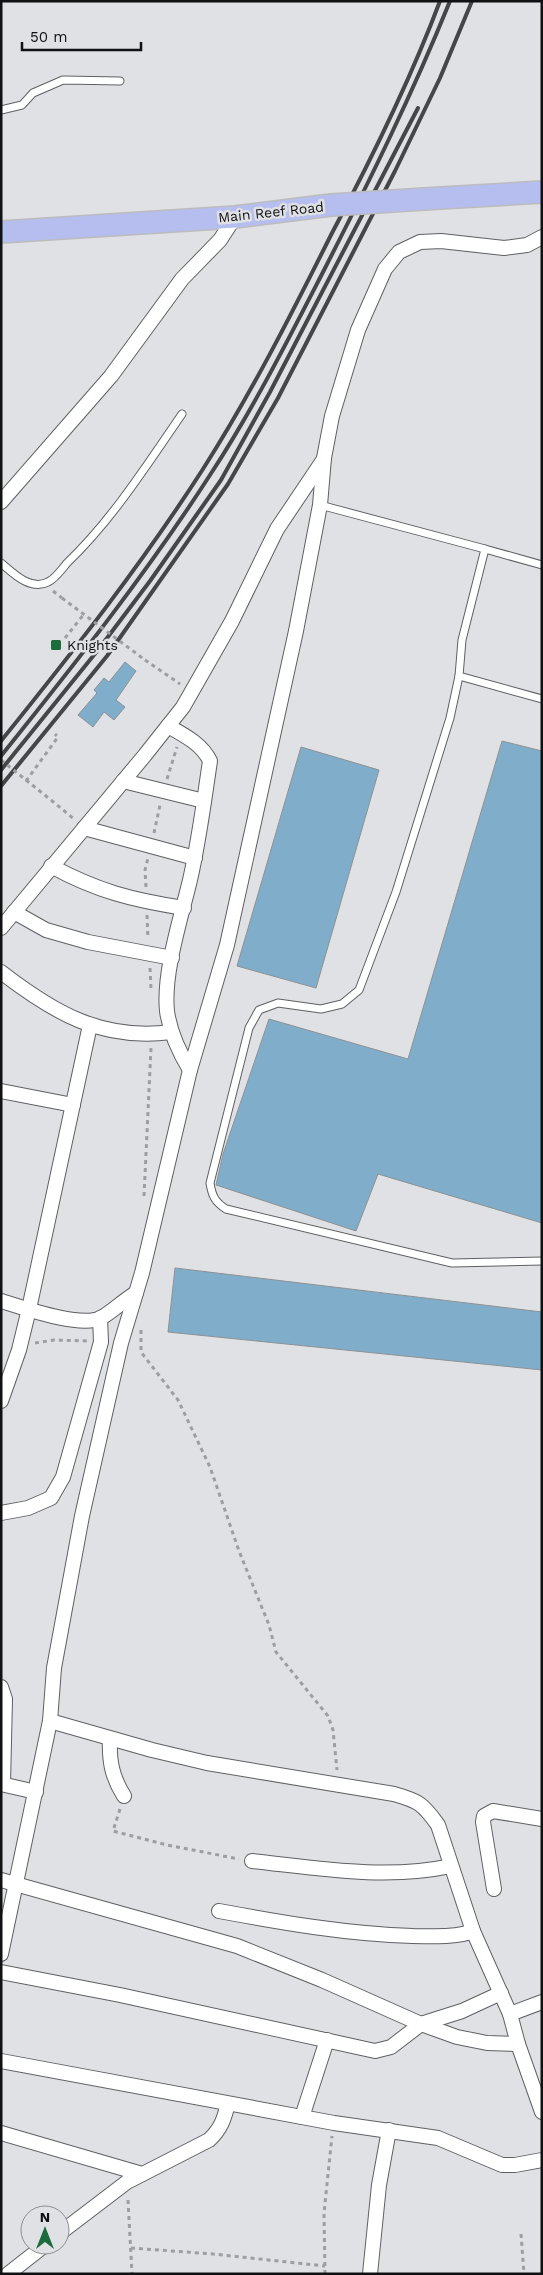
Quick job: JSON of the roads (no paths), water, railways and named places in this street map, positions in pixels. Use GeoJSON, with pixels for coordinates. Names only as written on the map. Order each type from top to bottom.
{"type":"FeatureCollection","features":[{"type":"Feature","properties":{"kind":"main road","name":"Main Reef Road"},"geometry":{"type":"LineString","coordinates":[[1,232],[235,217],[331,205],[542,192]]}},
{"type":"Feature","properties":{"kind":"street"},"geometry":{"type":"LineString","coordinates":[[1,502],[111,376],[182,278],[220,240],[235,217]]}},
{"type":"Feature","properties":{"kind":"street"},"geometry":{"type":"LineString","coordinates":[[1,1954],[50,1722],[54,1668],[82,1516],[121,1343],[136,1293],[190,1070],[227,945],[296,631],[320,505],[324,458],[332,416],[358,330],[385,268],[399,252],[420,242],[441,241],[504,248],[527,245],[542,237]]}},
{"type":"Feature","properties":{"kind":"street"},"geometry":{"type":"LineString","coordinates":[[1,928],[168,726],[206,668],[277,529],[324,458]]}},
{"type":"Feature","properties":{"kind":"street"},"geometry":{"type":"LineString","coordinates":[[168,726],[199,746],[206,752],[210,761],[195,858],[167,983],[167,1010],[172,1032],[179,1053],[190,1070]]}},
{"type":"Feature","properties":{"kind":"street"},"geometry":{"type":"LineString","coordinates":[[123,782],[204,801]]}},
{"type":"Feature","properties":{"kind":"street"},"geometry":{"type":"LineString","coordinates":[[84,828],[195,858]]}},
{"type":"Feature","properties":{"kind":"street"},"geometry":{"type":"LineString","coordinates":[[51,866],[83,883],[118,895],[184,908]]}},
{"type":"Feature","properties":{"kind":"street"},"geometry":{"type":"LineString","coordinates":[[14,912],[46,930],[88,942],[172,958]]}},
{"type":"Feature","properties":{"kind":"street"},"geometry":{"type":"LineString","coordinates":[[1,972],[40,1002],[63,1015],[90,1025],[122,1032],[151,1034],[172,1032]]}},
{"type":"Feature","properties":{"kind":"street"},"geometry":{"type":"LineString","coordinates":[[1,1401],[4,1383],[19,1350],[29,1309],[90,1025]]}},
{"type":"Feature","properties":{"kind":"street"},"geometry":{"type":"LineString","coordinates":[[1,1091],[73,1105]]}},
{"type":"Feature","properties":{"kind":"street"},"geometry":{"type":"LineString","coordinates":[[1,1301],[58,1318],[86,1321],[100,1318],[136,1293]]}},
{"type":"Feature","properties":{"kind":"street"},"geometry":{"type":"LineString","coordinates":[[1,1513],[28,1508],[51,1498],[63,1477],[101,1342],[100,1318]]}},
{"type":"Feature","properties":{"kind":"street"},"geometry":{"type":"LineString","coordinates":[[1,1687],[5,1699],[2,1733],[2,1784],[36,1792]]}},
{"type":"Feature","properties":{"kind":"street"},"geometry":{"type":"LineString","coordinates":[[50,1722],[207,1763],[416,1800],[428,1811],[438,1825],[450,1866],[474,1931],[510,2014],[518,2044],[542,2112]]}},
{"type":"Feature","properties":{"kind":"street"},"geometry":{"type":"LineString","coordinates":[[110,1739],[110,1767],[115,1782],[124,1796]]}},
{"type":"Feature","properties":{"kind":"street"},"geometry":{"type":"LineString","coordinates":[[494,1889],[483,1822],[484,1816],[488,1812],[493,1811],[542,1819]]}},
{"type":"Feature","properties":{"kind":"street"},"geometry":{"type":"LineString","coordinates":[[252,1861],[377,1872],[424,1872],[450,1866]]}},
{"type":"Feature","properties":{"kind":"street"},"geometry":{"type":"LineString","coordinates":[[1,1880],[259,1954],[420,2024],[457,2037],[487,2043],[518,2044]]}},
{"type":"Feature","properties":{"kind":"street"},"geometry":{"type":"LineString","coordinates":[[219,1910],[307,1927],[390,1935],[431,1936],[465,1934],[474,1931]]}},
{"type":"Feature","properties":{"kind":"street"},"geometry":{"type":"LineString","coordinates":[[1,1972],[120,1995],[375,2051],[391,2047],[400,2042],[420,2024],[462,2011],[501,1993]]}},
{"type":"Feature","properties":{"kind":"street"},"geometry":{"type":"LineString","coordinates":[[510,2014],[542,2002]]}},
{"type":"Feature","properties":{"kind":"street"},"geometry":{"type":"LineString","coordinates":[[302,2117],[327,2040]]}},
{"type":"Feature","properties":{"kind":"street"},"geometry":{"type":"LineString","coordinates":[[1,2061],[334,2123],[438,2138],[502,2165],[516,2166],[542,2160]]}},
{"type":"Feature","properties":{"kind":"street"},"geometry":{"type":"LineString","coordinates":[[70,2225],[127,2182],[209,2140],[218,2131],[224,2120],[228,2104]]}},
{"type":"Feature","properties":{"kind":"street"},"geometry":{"type":"LineString","coordinates":[[370,2274],[378,2185],[389,2130]]}},
{"type":"Feature","properties":{"kind":"street"},"geometry":{"type":"LineString","coordinates":[[1,2133],[142,2174]]}},
{"type":"Feature","properties":{"kind":"street"},"geometry":{"type":"LineString","coordinates":[[1,2268],[8,2274],[32,2255]]}},
{"type":"Feature","properties":{"kind":"lane"},"geometry":{"type":"LineString","coordinates":[[1,110],[22,105],[33,93],[63,80],[120,81]]}},
{"type":"Feature","properties":{"kind":"lane"},"geometry":{"type":"LineString","coordinates":[[1,563],[20,580],[38,584],[48,582],[75,555],[130,490],[182,414]]}},
{"type":"Feature","properties":{"kind":"lane"},"geometry":{"type":"LineString","coordinates":[[320,505],[542,565]]}},
{"type":"Feature","properties":{"kind":"lane"},"geometry":{"type":"LineString","coordinates":[[485,549],[462,640],[459,676],[450,718],[396,892],[359,990],[342,1004],[321,1009],[278,1003],[259,1010],[249,1028],[210,1183],[217,1203],[226,1208],[452,1263],[542,1261]]}},
{"type":"Feature","properties":{"kind":"lane"},"geometry":{"type":"LineString","coordinates":[[459,676],[542,699]]}},
{"type":"Feature","properties":{"kind":"railway"},"geometry":{"type":"LineString","coordinates":[[1,741],[131,574],[221,441],[302,293],[376,148],[403,90],[440,1]]}},
{"type":"Feature","properties":{"kind":"railway"},"geometry":{"type":"LineString","coordinates":[[1,756],[83,653],[161,547],[210,475],[255,401],[356,207],[405,105],[450,1]]}},
{"type":"Feature","properties":{"kind":"railway"},"geometry":{"type":"LineString","coordinates":[[1,786],[107,656],[228,484],[278,398],[395,171],[440,78],[472,1]]}},
{"type":"Feature","properties":{"kind":"railway"},"geometry":{"type":"LineString","coordinates":[[1,770],[98,650],[150,581],[221,480],[270,392],[418,108]]}},
{"type":"Feature","properties":{"kind":"place","name":"Knights"},"geometry":{"type":"Point","coordinates":[56,645]}}]}
